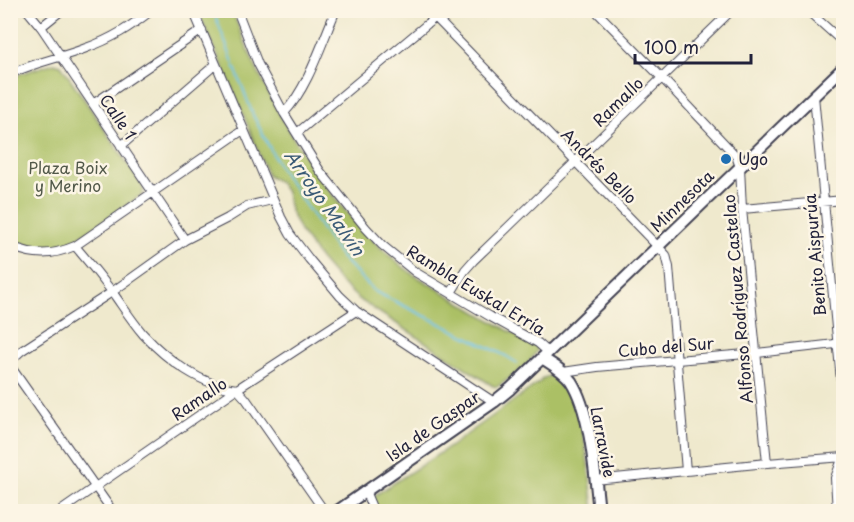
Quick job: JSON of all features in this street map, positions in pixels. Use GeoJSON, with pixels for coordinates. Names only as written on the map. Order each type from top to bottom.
{"type":"FeatureCollection","features":[{"type":"Feature","properties":{"kind":"street","name":"Calle 1"},"geometry":{"type":"LineString","coordinates":[[27,10],[61,56],[185,240]]}},
{"type":"Feature","properties":{"kind":"street"},"geometry":{"type":"LineString","coordinates":[[41,27],[62,10]]}},
{"type":"Feature","properties":{"kind":"street"},"geometry":{"type":"LineString","coordinates":[[10,74],[27,66],[86,48],[129,28],[152,10]]}},
{"type":"Feature","properties":{"kind":"street"},"geometry":{"type":"LineString","coordinates":[[193,10],[272,200],[290,234],[309,259],[340,296],[356,311],[494,402]]}},
{"type":"Feature","properties":{"kind":"street","name":"Rambla Euskal Erría"},"geometry":{"type":"LineString","coordinates":[[237,10],[258,64],[284,113],[320,171],[352,212],[382,245],[415,272],[538,343],[545,355]]}},
{"type":"Feature","properties":{"kind":"street"},"geometry":{"type":"LineString","coordinates":[[284,113],[296,98],[336,10]]}},
{"type":"Feature","properties":{"kind":"street"},"geometry":{"type":"LineString","coordinates":[[297,133],[444,10]]}},
{"type":"Feature","properties":{"kind":"street"},"geometry":{"type":"LineString","coordinates":[[595,10],[736,156],[740,167]]}},
{"type":"Feature","properties":{"kind":"street","name":"Ramallo"},"geometry":{"type":"LineString","coordinates":[[451,293],[473,261],[732,10]]}},
{"type":"Feature","properties":{"kind":"street"},"geometry":{"type":"LineString","coordinates":[[807,10],[843,43]]}},
{"type":"Feature","properties":{"kind":"street","name":"Andrés Bello"},"geometry":{"type":"LineString","coordinates":[[436,18],[668,257],[686,471]]}},
{"type":"Feature","properties":{"kind":"street"},"geometry":{"type":"LineString","coordinates":[[93,104],[202,30]]}},
{"type":"Feature","properties":{"kind":"street"},"geometry":{"type":"LineString","coordinates":[[121,146],[216,64]]}},
{"type":"Feature","properties":{"kind":"street","name":"Minnesota"},"geometry":{"type":"LineString","coordinates":[[545,355],[843,67]]}},
{"type":"Feature","properties":{"kind":"street","name":"Benito Aispurúa"},"geometry":{"type":"LineString","coordinates":[[814,96],[840,343],[843,412]]}},
{"type":"Feature","properties":{"kind":"street"},"geometry":{"type":"LineString","coordinates":[[10,246],[26,252],[42,254],[75,246],[243,130]]}},
{"type":"Feature","properties":{"kind":"street","name":"Alfonso Rodríguez Castelao"},"geometry":{"type":"LineString","coordinates":[[740,167],[742,209],[767,463]]}},
{"type":"Feature","properties":{"kind":"street"},"geometry":{"type":"LineString","coordinates":[[113,512],[10,363],[21,351],[185,240],[247,206],[272,200]]}},
{"type":"Feature","properties":{"kind":"street"},"geometry":{"type":"LineString","coordinates":[[742,209],[843,200]]}},
{"type":"Feature","properties":{"kind":"street"},"geometry":{"type":"LineString","coordinates":[[75,246],[143,334],[167,356],[215,385],[237,389],[325,512]]}},
{"type":"Feature","properties":{"kind":"street","name":"Ramallo"},"geometry":{"type":"LineString","coordinates":[[59,512],[237,389],[356,311]]}},
{"type":"Feature","properties":{"kind":"street","name":"Cubo del Sur"},"geometry":{"type":"LineString","coordinates":[[563,372],[840,343]]}},
{"type":"Feature","properties":{"kind":"street","name":"Larravide"},"geometry":{"type":"LineString","coordinates":[[545,355],[570,381],[584,415],[599,512]]}},
{"type":"Feature","properties":{"kind":"street","name":"Isla de Gaspar"},"geometry":{"type":"LineString","coordinates":[[336,512],[494,402],[545,355]]}},
{"type":"Feature","properties":{"kind":"street"},"geometry":{"type":"LineString","coordinates":[[595,480],[843,456],[835,478],[837,512]]}},
{"type":"Feature","properties":{"kind":"street"},"geometry":{"type":"LineString","coordinates":[[365,491],[374,512]]}},
{"type":"Feature","properties":{"kind":"green space"},"geometry":{"type":"Polygon","coordinates":[[[198,11],[232,11],[257,70],[286,127],[323,183],[366,234],[414,275],[538,348],[526,365],[497,387],[493,386],[360,300],[340,282],[300,231],[290,210],[286,192],[279,182],[268,176],[198,11]]]}},
{"type":"Feature","properties":{"kind":"green space","name":"Plaza Boix y Merino"},"geometry":{"type":"Polygon","coordinates":[[[54,63],[61,65],[143,187],[143,194],[72,242],[57,247],[41,248],[18,243],[11,239],[11,80],[20,74],[54,63]]]}},
{"type":"Feature","properties":{"kind":"green space"},"geometry":{"type":"Polygon","coordinates":[[[552,375],[561,377],[575,400],[588,461],[594,511],[378,511],[372,497],[448,448],[541,379],[552,375]]]}},
{"type":"Feature","properties":{"kind":"waterway","name":"Arroyo Malvín"},"geometry":{"type":"LineString","coordinates":[[213,10],[253,115],[280,168],[340,256],[374,291],[517,363]]}},
{"type":"Feature","properties":{"kind":"place","name":"Ugo"},"geometry":{"type":"Point","coordinates":[726,159]}}]}
